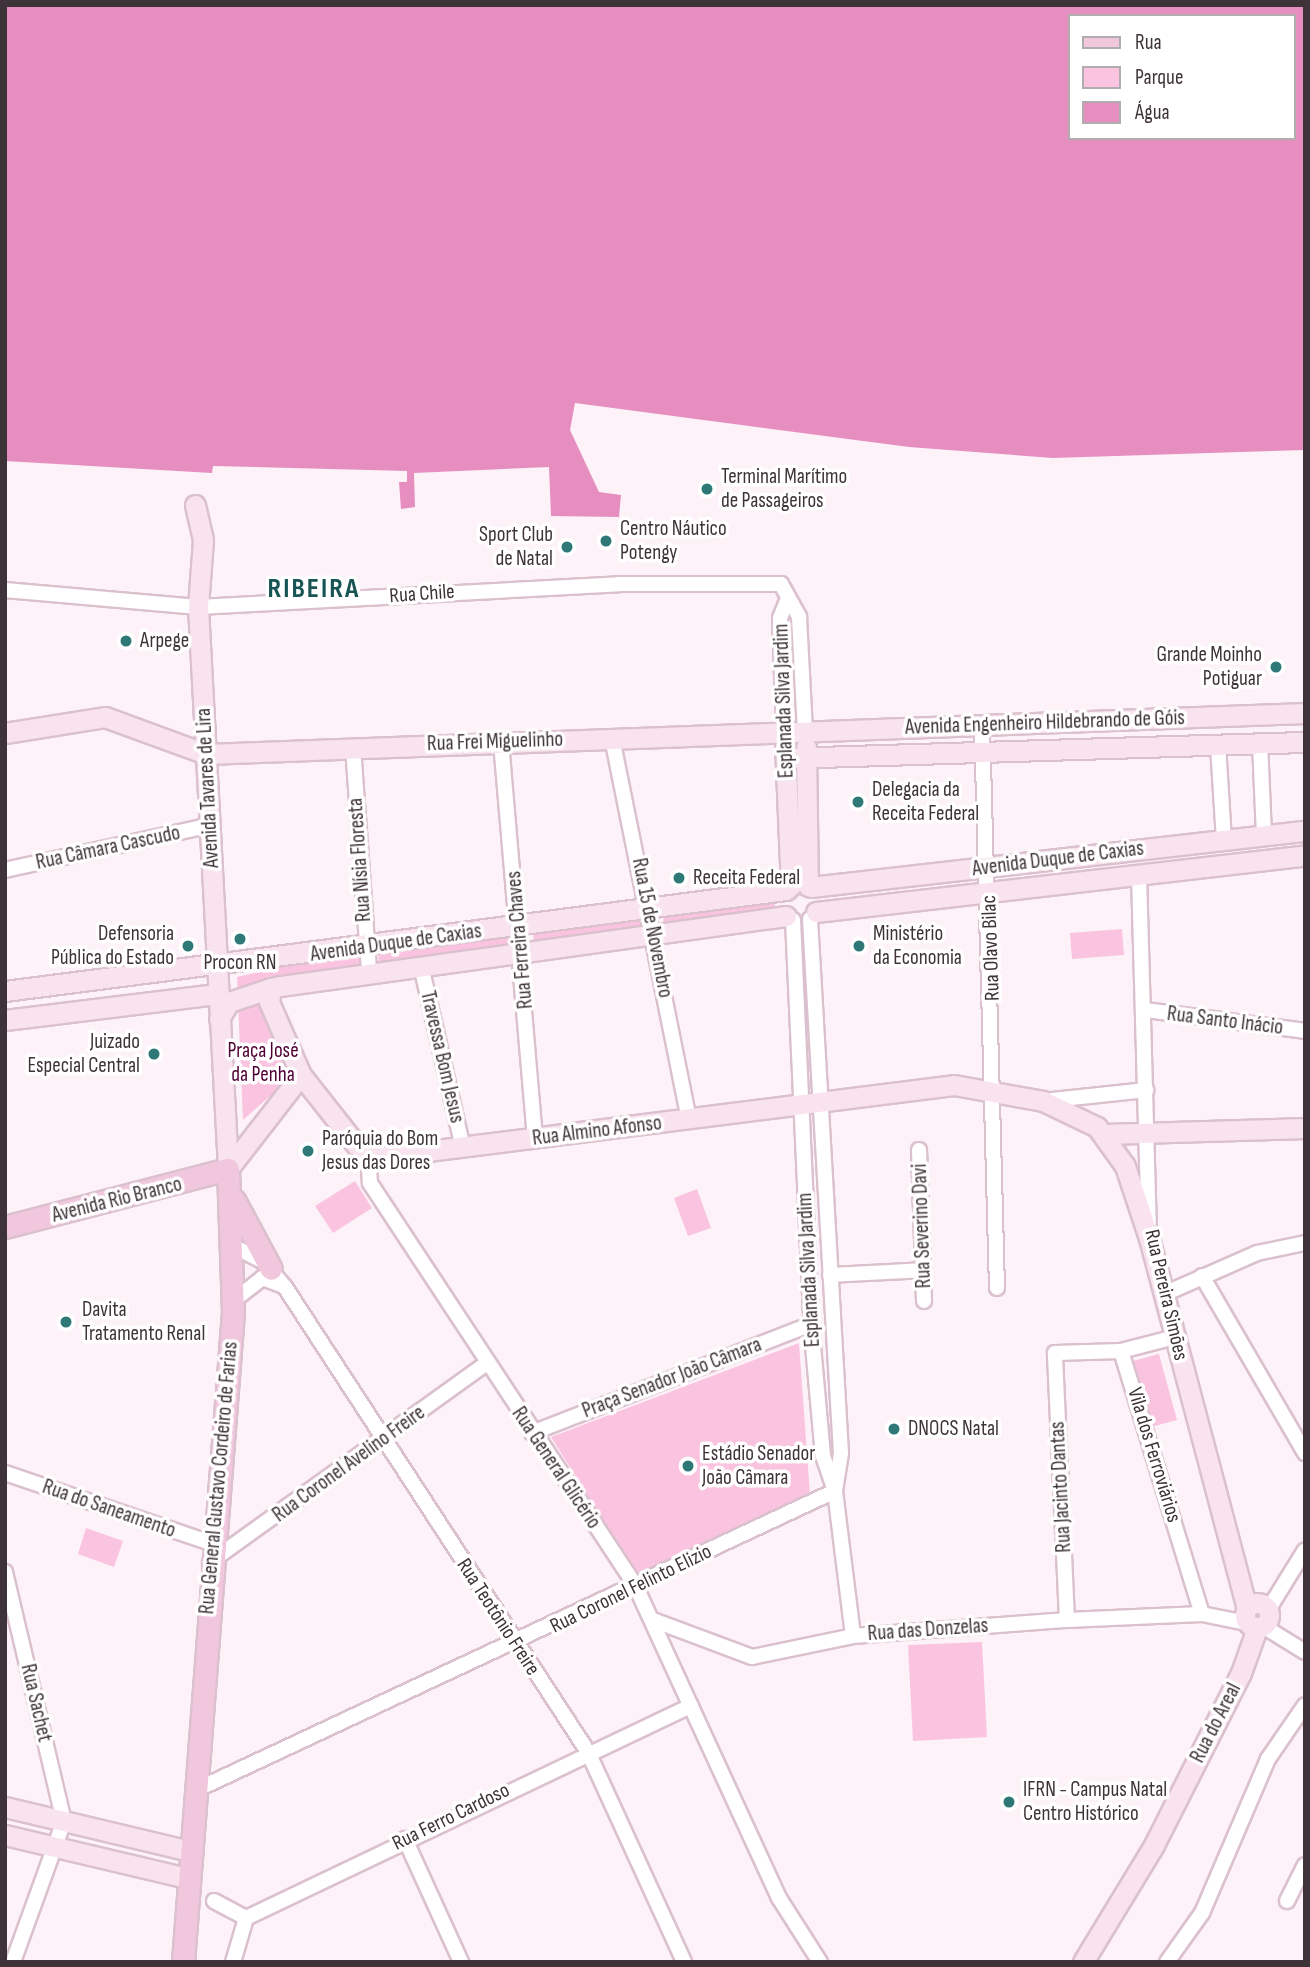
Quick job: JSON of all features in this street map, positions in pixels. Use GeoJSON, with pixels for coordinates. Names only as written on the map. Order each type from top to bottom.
{"type":"FeatureCollection","features":[{"type":"Feature","properties":{"kind":"main road","name":"Rua General Gustavo Cordeiro de Farias"},"geometry":{"type":"LineString","coordinates":[[183,1962],[211,1553],[233,1301],[228,1169]]}},
{"type":"Feature","properties":{"kind":"main road","name":"Avenida Rio Branco"},"geometry":{"type":"LineString","coordinates":[[5,1227],[228,1169]]}},
{"type":"Feature","properties":{"kind":"main road"},"geometry":{"type":"LineString","coordinates":[[229,1191],[271,1269]]}},
{"type":"Feature","properties":{"kind":"street","name":"Avenida Tavares de Lira"},"geometry":{"type":"LineString","coordinates":[[195,505],[198,531],[191,540],[191,566],[198,583],[206,754],[224,965],[216,993]]}},
{"type":"Feature","properties":{"kind":"street","name":"Rua Chile"},"geometry":{"type":"LineString","coordinates":[[5,590],[198,607],[619,584],[781,584],[788,598]]}},
{"type":"Feature","properties":{"kind":"street","name":"Esplanada Silva Jardim"},"geometry":{"type":"LineString","coordinates":[[788,598],[799,617],[806,757],[799,887]]}},
{"type":"Feature","properties":{"kind":"street","name":"Esplanada Silva Jardim"},"geometry":{"type":"LineString","coordinates":[[788,598],[780,618],[784,734],[799,887]]}},
{"type":"Feature","properties":{"kind":"street","name":"Avenida Engenheiro Hildebrando de Góis"},"geometry":{"type":"LineString","coordinates":[[784,734],[1305,713]]}},
{"type":"Feature","properties":{"kind":"street"},"geometry":{"type":"LineString","coordinates":[[1247,715],[1254,744],[1264,836]]}},
{"type":"Feature","properties":{"kind":"street"},"geometry":{"type":"LineString","coordinates":[[5,733],[105,717],[206,754]]}},
{"type":"Feature","properties":{"kind":"street"},"geometry":{"type":"LineString","coordinates":[[1166,719],[1166,748]]}},
{"type":"Feature","properties":{"kind":"street"},"geometry":{"type":"LineString","coordinates":[[1010,754],[1012,723]]}},
{"type":"Feature","properties":{"kind":"street","name":"Rua Olavo Bilac"},"geometry":{"type":"LineString","coordinates":[[982,724],[997,1089]]}},
{"type":"Feature","properties":{"kind":"street","name":"Rua Frei Miguelinho"},"geometry":{"type":"LineString","coordinates":[[206,754],[784,734]]}},
{"type":"Feature","properties":{"kind":"street","name":"Rua 15 de Novembro"},"geometry":{"type":"LineString","coordinates":[[612,738],[650,909],[689,1119]]}},
{"type":"Feature","properties":{"kind":"street","name":"Rua Ferreira Chaves"},"geometry":{"type":"LineString","coordinates":[[501,742],[523,954],[535,1139]]}},
{"type":"Feature","properties":{"kind":"street","name":"Avenida Engenheiro Hildebrando de Góis"},"geometry":{"type":"LineString","coordinates":[[786,758],[983,755],[1305,742]]}},
{"type":"Feature","properties":{"kind":"street"},"geometry":{"type":"LineString","coordinates":[[1219,746],[1224,840]]}},
{"type":"Feature","properties":{"kind":"street","name":"Rua Nísia Floresta"},"geometry":{"type":"LineString","coordinates":[[353,747],[369,972]]}},
{"type":"Feature","properties":{"kind":"street","name":"Rua Câmara Cascudo"},"geometry":{"type":"LineString","coordinates":[[5,870],[211,825]]}},
{"type":"Feature","properties":{"kind":"street","name":"Avenida Duque de Caxias"},"geometry":{"type":"LineString","coordinates":[[5,991],[366,948],[799,887],[1305,831]]}},
{"type":"Feature","properties":{"kind":"street","name":"Avenida Duque de Caxias"},"geometry":{"type":"LineString","coordinates":[[237,997],[369,972],[655,937],[910,901],[1305,855]]}},
{"type":"Feature","properties":{"kind":"street"},"geometry":{"type":"LineString","coordinates":[[1285,857],[1305,866]]}},
{"type":"Feature","properties":{"kind":"street"},"geometry":{"type":"LineString","coordinates":[[908,876],[910,901]]}},
{"type":"Feature","properties":{"kind":"street","name":"Rua Pereira Simões"},"geometry":{"type":"LineString","coordinates":[[1139,876],[1146,1010],[1149,1238],[1242,1581],[1255,1616]]}},
{"type":"Feature","properties":{"kind":"street"},"geometry":{"type":"LineString","coordinates":[[799,887],[781,903],[801,917]]}},
{"type":"Feature","properties":{"kind":"street"},"geometry":{"type":"LineString","coordinates":[[799,887],[801,917]]}},
{"type":"Feature","properties":{"kind":"street","name":"Esplanada Silva Jardim"},"geometry":{"type":"LineString","coordinates":[[801,917],[825,1101],[830,1275],[841,1453],[835,1492]]}},
{"type":"Feature","properties":{"kind":"street","name":"Esplanada Silva Jardim"},"geometry":{"type":"LineString","coordinates":[[801,917],[802,1103],[811,1324],[823,1456],[835,1492],[853,1636]]}},
{"type":"Feature","properties":{"kind":"street"},"geometry":{"type":"LineString","coordinates":[[219,1019],[237,997],[224,965]]}},
{"type":"Feature","properties":{"kind":"street","name":"Travessa Bom Jesus"},"geometry":{"type":"LineString","coordinates":[[421,966],[463,1148]]}},
{"type":"Feature","properties":{"kind":"street"},"geometry":{"type":"LineString","coordinates":[[270,992],[301,1075],[368,1155]]}},
{"type":"Feature","properties":{"kind":"street"},"geometry":{"type":"LineString","coordinates":[[5,1020],[216,993]]}},
{"type":"Feature","properties":{"kind":"street","name":"Rua General Gustavo Cordeiro de Farias"},"geometry":{"type":"LineString","coordinates":[[216,993],[228,1169]]}},
{"type":"Feature","properties":{"kind":"street","name":"Rua Santo Inácio"},"geometry":{"type":"LineString","coordinates":[[1146,1010],[1305,1031]]}},
{"type":"Feature","properties":{"kind":"street"},"geometry":{"type":"LineString","coordinates":[[228,1169],[301,1075]]}},
{"type":"Feature","properties":{"kind":"street","name":"Rua Almino Afonso"},"geometry":{"type":"LineString","coordinates":[[368,1155],[463,1148],[954,1085],[997,1089],[1043,1101],[1105,1134]]}},
{"type":"Feature","properties":{"kind":"street"},"geometry":{"type":"LineString","coordinates":[[997,1089],[997,1289]]}},
{"type":"Feature","properties":{"kind":"street"},"geometry":{"type":"LineString","coordinates":[[1043,1101],[1146,1090]]}},
{"type":"Feature","properties":{"kind":"street"},"geometry":{"type":"LineString","coordinates":[[1105,1134],[1146,1135],[1305,1128]]}},
{"type":"Feature","properties":{"kind":"street"},"geometry":{"type":"LineString","coordinates":[[1105,1134],[1125,1166],[1149,1238]]}},
{"type":"Feature","properties":{"kind":"street","name":"Rua Severino Davi"},"geometry":{"type":"LineString","coordinates":[[919,1150],[925,1301]]}},
{"type":"Feature","properties":{"kind":"street","name":"Rua General Glicério"},"geometry":{"type":"LineString","coordinates":[[368,1155],[370,1184],[636,1587],[779,1898],[820,1962]]}},
{"type":"Feature","properties":{"kind":"street"},"geometry":{"type":"LineString","coordinates":[[806,1238],[830,1241]]}},
{"type":"Feature","properties":{"kind":"street"},"geometry":{"type":"LineString","coordinates":[[1164,1294],[1257,1253],[1305,1243]]}},
{"type":"Feature","properties":{"kind":"street","name":"Rua Teotônio Freire"},"geometry":{"type":"LineString","coordinates":[[233,1246],[271,1269],[285,1287],[515,1644],[588,1752],[684,1962]]}},
{"type":"Feature","properties":{"kind":"street"},"geometry":{"type":"LineString","coordinates":[[830,1275],[924,1270]]}},
{"type":"Feature","properties":{"kind":"street"},"geometry":{"type":"LineString","coordinates":[[1202,1276],[1305,1453]]}},
{"type":"Feature","properties":{"kind":"street"},"geometry":{"type":"LineString","coordinates":[[233,1301],[262,1278],[285,1287]]}},
{"type":"Feature","properties":{"kind":"street","name":"Praça Senador João Câmara"},"geometry":{"type":"LineString","coordinates":[[532,1433],[811,1324]]}},
{"type":"Feature","properties":{"kind":"street"},"geometry":{"type":"LineString","coordinates":[[1121,1351],[1175,1337]]}},
{"type":"Feature","properties":{"kind":"street","name":"Rua Jacinto Dantas"},"geometry":{"type":"LineString","coordinates":[[1067,1620],[1055,1353],[1121,1351]]}},
{"type":"Feature","properties":{"kind":"street","name":"Vila dos Ferroviários"},"geometry":{"type":"LineString","coordinates":[[1121,1351],[1208,1614]]}},
{"type":"Feature","properties":{"kind":"street","name":"Rua Coronel Avelino Freire"},"geometry":{"type":"LineString","coordinates":[[211,1553],[383,1440],[486,1363]]}},
{"type":"Feature","properties":{"kind":"street","name":"Rua do Saneamento"},"geometry":{"type":"LineString","coordinates":[[5,1473],[211,1553]]}},
{"type":"Feature","properties":{"kind":"street","name":"Rua Coronel Felinto Elizio"},"geometry":{"type":"LineString","coordinates":[[196,1790],[515,1644],[835,1492]]}},
{"type":"Feature","properties":{"kind":"street"},"geometry":{"type":"LineString","coordinates":[[1305,1550],[1255,1616],[1305,1652]]}},
{"type":"Feature","properties":{"kind":"street","name":"Rua Sachet"},"geometry":{"type":"LineString","coordinates":[[5,1572],[57,1834]]}},
{"type":"Feature","properties":{"kind":"street","name":"Rua das Donzelas"},"geometry":{"type":"LineString","coordinates":[[653,1620],[737,1657],[853,1636],[1067,1620],[1208,1614],[1255,1616]]}},
{"type":"Feature","properties":{"kind":"street","name":"Rua do Areal"},"geometry":{"type":"LineString","coordinates":[[1083,1962],[1154,1845],[1241,1673],[1255,1616]]}},
{"type":"Feature","properties":{"kind":"street"},"geometry":{"type":"LineString","coordinates":[[1167,1962],[1202,1913],[1268,1759],[1305,1705]]}},
{"type":"Feature","properties":{"kind":"street","name":"Rua Ferro Cardoso"},"geometry":{"type":"LineString","coordinates":[[246,1918],[405,1839],[691,1706]]}},
{"type":"Feature","properties":{"kind":"street"},"geometry":{"type":"LineString","coordinates":[[5,1807],[57,1834],[187,1878]]}},
{"type":"Feature","properties":{"kind":"street"},"geometry":{"type":"LineString","coordinates":[[13,1962],[57,1834]]}},
{"type":"Feature","properties":{"kind":"street"},"geometry":{"type":"LineString","coordinates":[[5,1835],[57,1834],[189,1851]]}},
{"type":"Feature","properties":{"kind":"street"},"geometry":{"type":"LineString","coordinates":[[405,1839],[461,1962]]}},
{"type":"Feature","properties":{"kind":"street"},"geometry":{"type":"LineString","coordinates":[[1287,1901],[1305,1865]]}},
{"type":"Feature","properties":{"kind":"street"},"geometry":{"type":"LineString","coordinates":[[214,1901],[246,1918],[233,1962]]}},
{"type":"Feature","properties":{"kind":"green space"},"geometry":{"type":"Polygon","coordinates":[[[774,898],[776,914],[664,931],[663,912],[774,898]]]}},
{"type":"Feature","properties":{"kind":"green space"},"geometry":{"type":"Polygon","coordinates":[[[644,918],[645,930],[534,945],[533,930],[644,918]]]}},
{"type":"Feature","properties":{"kind":"green space"},"geometry":{"type":"Polygon","coordinates":[[[1122,929],[1124,955],[1072,959],[1070,933],[1122,929]]]}},
{"type":"Feature","properties":{"kind":"green space"},"geometry":{"type":"Polygon","coordinates":[[[512,933],[513,948],[379,965],[378,951],[512,933]]]}},
{"type":"Feature","properties":{"kind":"green space","name":"Praça José da Penha"},"geometry":{"type":"Polygon","coordinates":[[[355,951],[364,958],[356,968],[268,977],[262,994],[287,1060],[287,1081],[243,1120],[237,977],[355,951]]]}},
{"type":"Feature","properties":{"kind":"green space"},"geometry":{"type":"Polygon","coordinates":[[[355,1181],[372,1208],[333,1233],[315,1206],[355,1181]]]}},
{"type":"Feature","properties":{"kind":"green space"},"geometry":{"type":"Polygon","coordinates":[[[697,1189],[711,1228],[688,1236],[674,1198],[697,1189]]]}},
{"type":"Feature","properties":{"kind":"green space","name":"Estádio Senador João Câmara"},"geometry":{"type":"Polygon","coordinates":[[[799,1343],[810,1495],[638,1576],[551,1437],[799,1343]]]}},
{"type":"Feature","properties":{"kind":"green space"},"geometry":{"type":"Polygon","coordinates":[[[1159,1354],[1177,1420],[1151,1427],[1133,1361],[1159,1354]]]}},
{"type":"Feature","properties":{"kind":"green space"},"geometry":{"type":"Polygon","coordinates":[[[86,1528],[123,1541],[114,1567],[78,1554],[86,1528]]]}},
{"type":"Feature","properties":{"kind":"green space"},"geometry":{"type":"Polygon","coordinates":[[[982,1642],[987,1737],[913,1741],[908,1645],[982,1642]]]}},
{"type":"Feature","properties":{"kind":"water"},"geometry":{"type":"Polygon","coordinates":[[[5,5],[1305,5],[1305,450],[1053,458],[909,447],[575,403],[570,430],[599,492],[621,495],[619,517],[551,516],[549,467],[414,473],[415,507],[401,509],[399,482],[407,482],[407,471],[213,466],[212,473],[5,461],[5,5]]]}},
{"type":"Feature","properties":{"kind":"place","name":"Terminal Marítimo de Passageiros"},"geometry":{"type":"Point","coordinates":[707,489]}},
{"type":"Feature","properties":{"kind":"place","name":"Centro Náutico Potengy"},"geometry":{"type":"Point","coordinates":[606,541]}},
{"type":"Feature","properties":{"kind":"place","name":"Sport Club de Natal"},"geometry":{"type":"Point","coordinates":[567,547]}},
{"type":"Feature","properties":{"kind":"place","name":"Arpege"},"geometry":{"type":"Point","coordinates":[126,641]}},
{"type":"Feature","properties":{"kind":"place","name":"Grande Moinho Potiguar"},"geometry":{"type":"Point","coordinates":[1276,667]}},
{"type":"Feature","properties":{"kind":"place","name":"Delegacia da Receita Federal"},"geometry":{"type":"Point","coordinates":[858,802]}},
{"type":"Feature","properties":{"kind":"place","name":"Receita Federal"},"geometry":{"type":"Point","coordinates":[679,878]}},
{"type":"Feature","properties":{"kind":"place","name":"Procon RN"},"geometry":{"type":"Point","coordinates":[240,939]}},
{"type":"Feature","properties":{"kind":"place","name":"Defensoria Pública do Estado"},"geometry":{"type":"Point","coordinates":[188,946]}},
{"type":"Feature","properties":{"kind":"place","name":"Ministério da Economia"},"geometry":{"type":"Point","coordinates":[859,946]}},
{"type":"Feature","properties":{"kind":"place","name":"Juizado Especial Central"},"geometry":{"type":"Point","coordinates":[154,1054]}},
{"type":"Feature","properties":{"kind":"place","name":"Paróquia do Bom Jesus das Dores"},"geometry":{"type":"Point","coordinates":[308,1151]}},
{"type":"Feature","properties":{"kind":"place","name":"Davita Tratamento Renal"},"geometry":{"type":"Point","coordinates":[66,1322]}},
{"type":"Feature","properties":{"kind":"place","name":"DNOCS Natal"},"geometry":{"type":"Point","coordinates":[894,1429]}},
{"type":"Feature","properties":{"kind":"place","name":"Estádio Senador João Câmara"},"geometry":{"type":"Point","coordinates":[688,1466]}},
{"type":"Feature","properties":{"kind":"place","name":"IFRN - Campus Natal Centro Histórico"},"geometry":{"type":"Point","coordinates":[1009,1802]}},
{"type":"Feature","properties":{"kind":"district","name":"RIBEIRA"},"geometry":{"type":"Point","coordinates":[314,589]}}]}
